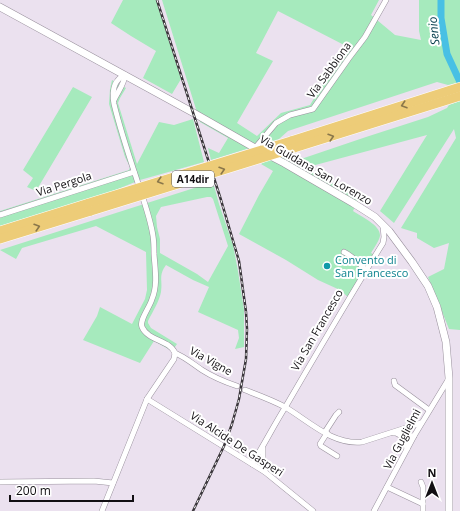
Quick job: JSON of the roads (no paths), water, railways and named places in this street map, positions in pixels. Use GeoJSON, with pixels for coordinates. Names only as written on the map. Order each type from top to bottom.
{"type":"FeatureCollection","features":[{"type":"Feature","properties":{"kind":"highway","name":"A14dir"},"geometry":{"type":"LineString","coordinates":[[0,231],[90,207],[293,144],[443,97],[460,87]]}},
{"type":"Feature","properties":{"kind":"highway","name":"A14dir"},"geometry":{"type":"LineString","coordinates":[[443,97],[460,96]]}},
{"type":"Feature","properties":{"kind":"highway","name":"A14dir"},"geometry":{"type":"LineString","coordinates":[[0,239],[90,207]]}},
{"type":"Feature","properties":{"kind":"street","name":"Via Sabbiona"},"geometry":{"type":"LineString","coordinates":[[255,148],[276,123],[290,115],[313,109],[365,37],[386,0]]}},
{"type":"Feature","properties":{"kind":"street"},"geometry":{"type":"LineString","coordinates":[[0,7],[138,82]]}},
{"type":"Feature","properties":{"kind":"street"},"geometry":{"type":"LineString","coordinates":[[110,67],[113,71],[115,83],[113,101]]}},
{"type":"Feature","properties":{"kind":"street"},"geometry":{"type":"LineString","coordinates":[[115,83],[121,76],[125,75]]}},
{"type":"Feature","properties":{"kind":"street"},"geometry":{"type":"LineString","coordinates":[[113,101],[124,82],[125,75]]}},
{"type":"Feature","properties":{"kind":"street"},"geometry":{"type":"LineString","coordinates":[[122,86],[127,82],[138,82]]}},
{"type":"Feature","properties":{"kind":"street","name":"Via Guidana San Lorenzo"},"geometry":{"type":"LineString","coordinates":[[138,82],[354,203],[376,217],[397,242],[428,286],[437,307],[446,342],[449,378],[449,511]]}},
{"type":"Feature","properties":{"kind":"street","name":"Via Vigne"},"geometry":{"type":"LineString","coordinates":[[113,101],[148,214],[153,236],[155,284],[150,306],[143,318],[143,328],[145,332],[204,371],[237,386]]}},
{"type":"Feature","properties":{"kind":"street","name":"Via Pergola"},"geometry":{"type":"LineString","coordinates":[[0,215],[134,172]]}},
{"type":"Feature","properties":{"kind":"street"},"geometry":{"type":"LineString","coordinates":[[383,225],[383,243],[391,240],[397,242]]}},
{"type":"Feature","properties":{"kind":"street","name":"Via San Francesco"},"geometry":{"type":"LineString","coordinates":[[252,464],[264,446],[343,307],[383,243]]}},
{"type":"Feature","properties":{"kind":"street"},"geometry":{"type":"LineString","coordinates":[[344,252],[353,257],[357,263],[366,270]]}},
{"type":"Feature","properties":{"kind":"street"},"geometry":{"type":"LineString","coordinates":[[102,511],[146,399],[174,359],[175,353]]}},
{"type":"Feature","properties":{"kind":"street","name":"Via Guglielmi"},"geometry":{"type":"LineString","coordinates":[[374,511],[421,423],[449,378]]}},
{"type":"Feature","properties":{"kind":"street"},"geometry":{"type":"LineString","coordinates":[[394,381],[395,385],[429,410]]}},
{"type":"Feature","properties":{"kind":"street"},"geometry":{"type":"LineString","coordinates":[[245,390],[285,407],[326,433],[346,441],[358,442],[368,440],[421,423]]}},
{"type":"Feature","properties":{"kind":"street"},"geometry":{"type":"LineString","coordinates":[[433,404],[442,396],[449,402]]}},
{"type":"Feature","properties":{"kind":"street","name":"Via Alcide De Gasperi"},"geometry":{"type":"LineString","coordinates":[[146,399],[265,472],[313,511]]}},
{"type":"Feature","properties":{"kind":"street"},"geometry":{"type":"LineString","coordinates":[[337,456],[320,444],[336,414],[339,412]]}},
{"type":"Feature","properties":{"kind":"street"},"geometry":{"type":"LineString","coordinates":[[402,429],[409,430],[414,436]]}},
{"type":"Feature","properties":{"kind":"street"},"geometry":{"type":"LineString","coordinates":[[390,433],[414,436]]}},
{"type":"Feature","properties":{"kind":"street"},"geometry":{"type":"LineString","coordinates":[[400,435],[405,442],[407,449]]}},
{"type":"Feature","properties":{"kind":"street","name":"Via San Francesco"},"geometry":{"type":"LineString","coordinates":[[264,446],[263,465],[265,472]]}},
{"type":"Feature","properties":{"kind":"street"},"geometry":{"type":"LineString","coordinates":[[0,485],[11,482],[94,481],[113,483]]}},
{"type":"Feature","properties":{"kind":"street"},"geometry":{"type":"LineString","coordinates":[[422,482],[423,511]]}},
{"type":"Feature","properties":{"kind":"street"},"geometry":{"type":"LineString","coordinates":[[388,487],[423,504]]}},
{"type":"Feature","properties":{"kind":"waterway","name":"Senio"},"geometry":{"type":"LineString","coordinates":[[441,0],[441,18],[447,54],[460,82]]}},
{"type":"Feature","properties":{"kind":"railway"},"geometry":{"type":"LineString","coordinates":[[157,0],[239,261],[246,312],[246,359],[239,399],[224,446],[193,511]]}},
{"type":"Feature","properties":{"kind":"place","name":"Convento di San Francesco"},"geometry":{"type":"Point","coordinates":[327,266]}}]}
